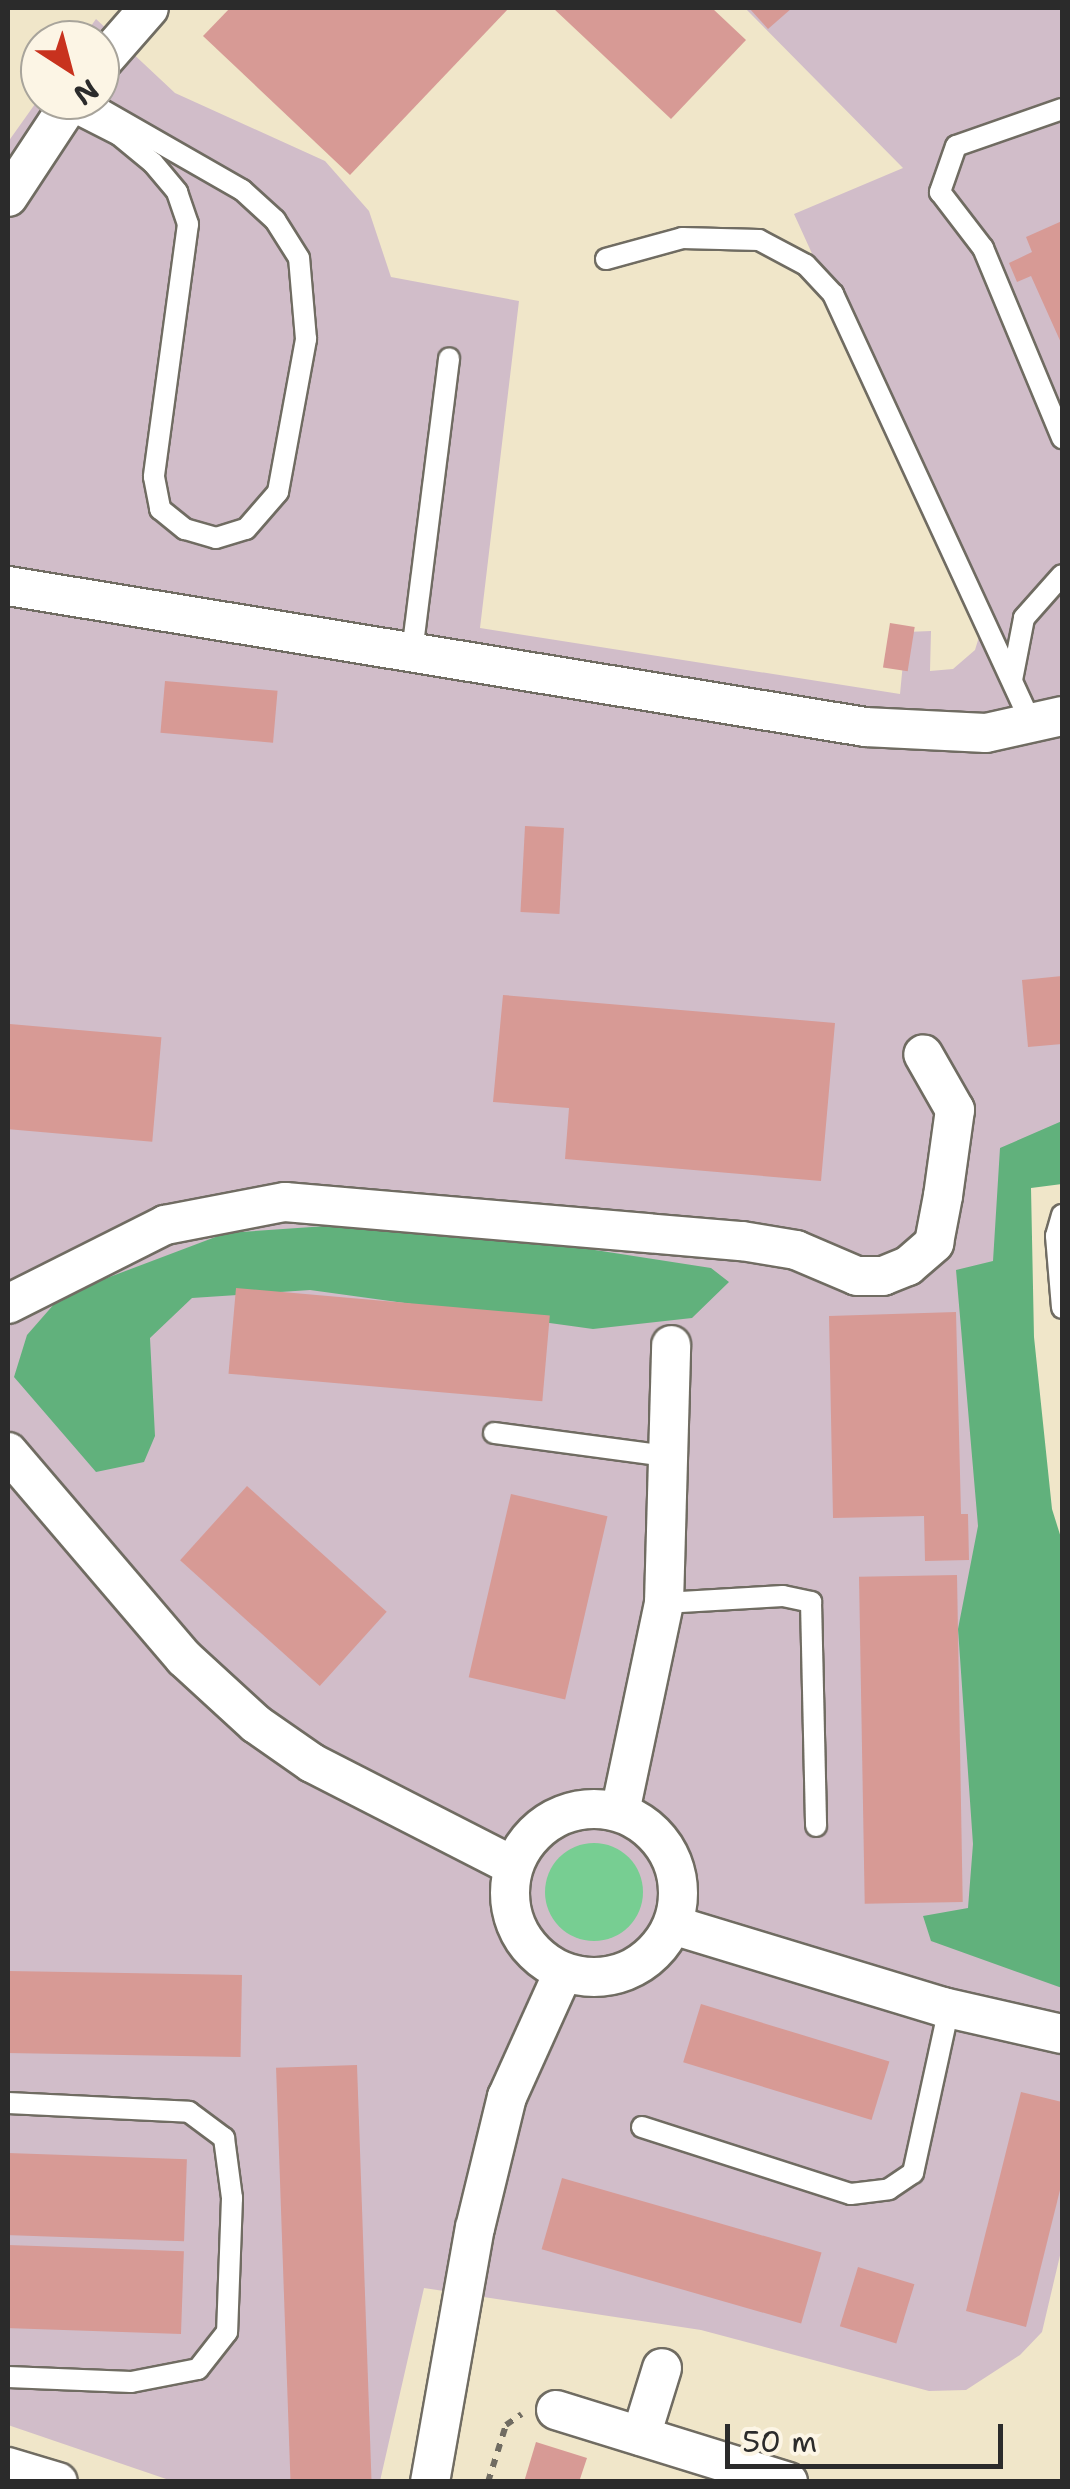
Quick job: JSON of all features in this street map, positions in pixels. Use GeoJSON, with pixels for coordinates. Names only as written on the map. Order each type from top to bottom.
{"type":"FeatureCollection","features":[{"type":"Feature","properties":{"kind":"street"},"geometry":{"type":"LineString","coordinates":[[120,41],[149,8]]}},
{"type":"Feature","properties":{"kind":"street"},"geometry":{"type":"LineString","coordinates":[[8,197],[63,120]]}},
{"type":"Feature","properties":{"kind":"street"},"geometry":{"type":"LineString","coordinates":[[8,586],[865,728],[986,733],[1047,721]]}},
{"type":"Feature","properties":{"kind":"street"},"geometry":{"type":"LineString","coordinates":[[8,1304],[165,1225],[285,1202],[742,1241],[796,1250],[857,1276],[882,1276],[908,1266],[934,1243],[943,1196],[955,1110],[923,1054]]}},
{"type":"Feature","properties":{"kind":"street"},"geometry":{"type":"LineString","coordinates":[[620,1812],[664,1603],[671,1345]]}},
{"type":"Feature","properties":{"kind":"street"},"geometry":{"type":"LineString","coordinates":[[8,1452],[174,1647],[256,1724],[312,1762],[514,1866]]}},
{"type":"Feature","properties":{"kind":"street"},"geometry":{"type":"LineString","coordinates":[[594,1808],[620,1812],[650,1829],[671,1857],[679,1890],[673,1925],[660,1948],[615,1976],[563,1972],[536,1955],[517,1929],[509,1898],[514,1866],[544,1824],[594,1808]]}},
{"type":"Feature","properties":{"kind":"street"},"geometry":{"type":"LineString","coordinates":[[673,1925],[949,2008],[1062,2034]]}},
{"type":"Feature","properties":{"kind":"street"},"geometry":{"type":"LineString","coordinates":[[430,2482],[474,2228],[502,2114],[563,1972]]}},
{"type":"Feature","properties":{"kind":"street"},"geometry":{"type":"LineString","coordinates":[[641,2436],[662,2368]]}},
{"type":"Feature","properties":{"kind":"street"},"geometry":{"type":"LineString","coordinates":[[556,2410],[788,2482]]}},
{"type":"Feature","properties":{"kind":"street"},"geometry":{"type":"LineString","coordinates":[[8,2467],[58,2482]]}},
{"type":"Feature","properties":{"kind":"lane"},"geometry":{"type":"LineString","coordinates":[[75,103],[242,190],[275,220],[299,258],[306,338],[278,492],[246,529],[216,538],[185,529],[160,509],[154,477],[188,224],[178,192],[153,163],[75,103]]}},
{"type":"Feature","properties":{"kind":"lane"},"geometry":{"type":"LineString","coordinates":[[1062,109],[956,146],[940,192],[983,248],[1062,438]]}},
{"type":"Feature","properties":{"kind":"lane"},"geometry":{"type":"LineString","coordinates":[[606,260],[682,238],[759,240],[806,264],[833,294],[1012,680],[1047,721]]}},
{"type":"Feature","properties":{"kind":"lane"},"geometry":{"type":"LineString","coordinates":[[412,652],[449,358]]}},
{"type":"Feature","properties":{"kind":"lane"},"geometry":{"type":"LineString","coordinates":[[1012,680],[1024,618],[1062,574]]}},
{"type":"Feature","properties":{"kind":"lane"},"geometry":{"type":"LineString","coordinates":[[1062,1215],[1056,1236],[1062,1308]]}},
{"type":"Feature","properties":{"kind":"lane"},"geometry":{"type":"LineString","coordinates":[[494,1433],[666,1456]]}},
{"type":"Feature","properties":{"kind":"lane"},"geometry":{"type":"LineString","coordinates":[[664,1603],[782,1596],[811,1602],[816,1826]]}},
{"type":"Feature","properties":{"kind":"lane"},"geometry":{"type":"LineString","coordinates":[[642,2127],[852,2194],[889,2189],[913,2173],[949,2008]]}},
{"type":"Feature","properties":{"kind":"lane"},"geometry":{"type":"LineString","coordinates":[[8,2103],[189,2112],[224,2138],[232,2198],[227,2332],[198,2370],[131,2382],[8,2377]]}},
{"type":"Feature","properties":{"kind":"path"},"geometry":{"type":"LineString","coordinates":[[488,2482],[506,2425],[526,2413],[556,2410]]}},
{"type":"Feature","properties":{"kind":"shaded area"},"geometry":{"type":"Polygon","coordinates":[[[745,8],[1062,8],[1062,1135],[1012,1143],[1062,1981],[1062,2247],[1042,2332],[1020,2355],[966,2390],[929,2391],[701,2330],[424,2288],[380,2481],[172,2481],[8,2425],[8,142],[24,120],[120,120],[120,41],[175,93],[325,161],[369,211],[391,277],[519,301],[480,628],[900,694],[906,632],[931,631],[930,671],[953,669],[975,650],[982,627],[794,214],[903,168],[745,8]]]}},
{"type":"Feature","properties":{"kind":"green space"},"geometry":{"type":"Polygon","coordinates":[[[1062,1121],[1062,1184],[1031,1188],[1034,1337],[1052,1509],[1062,1541],[1062,1988],[931,1941],[923,1916],[968,1908],[973,1844],[958,1629],[978,1526],[956,1270],[993,1261],[1000,1148],[1062,1121]]]}},
{"type":"Feature","properties":{"kind":"green space"},"geometry":{"type":"Polygon","coordinates":[[[341,1225],[582,1248],[711,1268],[729,1282],[692,1318],[593,1329],[310,1290],[192,1298],[150,1338],[155,1436],[144,1462],[96,1472],[14,1377],[27,1335],[62,1295],[226,1233],[341,1225]]]}},
{"type":"Feature","properties":{"kind":"green space"},"geometry":{"type":"Polygon","coordinates":[[[594,1843],[613,1847],[629,1857],[639,1873],[643,1892],[639,1911],[629,1927],[613,1937],[594,1941],[575,1937],[559,1927],[549,1911],[545,1892],[549,1873],[559,1857],[575,1847],[594,1843]]]}},
{"type":"Feature","properties":{"kind":"building"},"geometry":{"type":"Polygon","coordinates":[[[230,8],[509,8],[350,175],[203,36],[230,8]]]}},
{"type":"Feature","properties":{"kind":"building"},"geometry":{"type":"Polygon","coordinates":[[[553,8],[712,8],[746,40],[671,119],[553,8]]]}},
{"type":"Feature","properties":{"kind":"building"},"geometry":{"type":"Polygon","coordinates":[[[749,8],[792,8],[768,29],[749,8]]]}},
{"type":"Feature","properties":{"kind":"building"},"geometry":{"type":"Polygon","coordinates":[[[1062,221],[1062,345],[1031,276],[1017,282],[1009,263],[1032,252],[1026,237],[1062,221]]]}},
{"type":"Feature","properties":{"kind":"building"},"geometry":{"type":"Polygon","coordinates":[[[890,623],[915,627],[908,671],[883,667],[890,623]]]}},
{"type":"Feature","properties":{"kind":"building"},"geometry":{"type":"Polygon","coordinates":[[[165,681],[278,691],[273,743],[160,733],[165,681]]]}},
{"type":"Feature","properties":{"kind":"building"},"geometry":{"type":"Polygon","coordinates":[[[525,826],[564,828],[559,914],[520,912],[525,826]]]}},
{"type":"Feature","properties":{"kind":"building"},"geometry":{"type":"Polygon","coordinates":[[[1062,976],[1062,1044],[1028,1047],[1022,980],[1062,976]]]}},
{"type":"Feature","properties":{"kind":"building"},"geometry":{"type":"Polygon","coordinates":[[[503,995],[835,1023],[821,1181],[565,1159],[569,1108],[493,1102],[503,995]]]}},
{"type":"Feature","properties":{"kind":"building"},"geometry":{"type":"Polygon","coordinates":[[[10,1024],[161,1037],[152,1142],[8,1129],[10,1024]]]}},
{"type":"Feature","properties":{"kind":"building"},"geometry":{"type":"Polygon","coordinates":[[[236,1288],[550,1315],[542,1401],[229,1374],[236,1288]]]}},
{"type":"Feature","properties":{"kind":"building"},"geometry":{"type":"Polygon","coordinates":[[[956,1312],[961,1514],[968,1514],[969,1560],[925,1561],[924,1516],[833,1518],[829,1316],[956,1312]]]}},
{"type":"Feature","properties":{"kind":"building"},"geometry":{"type":"Polygon","coordinates":[[[247,1486],[387,1612],[320,1686],[180,1560],[247,1486]]]}},
{"type":"Feature","properties":{"kind":"building"},"geometry":{"type":"Polygon","coordinates":[[[511,1494],[607,1516],[565,1699],[469,1677],[511,1494]]]}},
{"type":"Feature","properties":{"kind":"building"},"geometry":{"type":"Polygon","coordinates":[[[957,1575],[963,1902],[865,1904],[859,1577],[957,1575]]]}},
{"type":"Feature","properties":{"kind":"building"},"geometry":{"type":"Polygon","coordinates":[[[8,1971],[242,1975],[241,2057],[8,2053],[8,1971]]]}},
{"type":"Feature","properties":{"kind":"building"},"geometry":{"type":"Polygon","coordinates":[[[701,2004],[889,2062],[872,2120],[683,2062],[701,2004]]]}},
{"type":"Feature","properties":{"kind":"building"},"geometry":{"type":"Polygon","coordinates":[[[357,2065],[372,2482],[291,2482],[276,2068],[357,2065]]]}},
{"type":"Feature","properties":{"kind":"building"},"geometry":{"type":"Polygon","coordinates":[[[1021,2092],[1062,2102],[1062,2182],[1026,2327],[966,2311],[1021,2092]]]}},
{"type":"Feature","properties":{"kind":"building"},"geometry":{"type":"Polygon","coordinates":[[[8,2153],[187,2159],[184,2241],[8,2235],[8,2153]]]}},
{"type":"Feature","properties":{"kind":"building"},"geometry":{"type":"Polygon","coordinates":[[[562,2178],[822,2252],[801,2324],[542,2249],[562,2178]]]}},
{"type":"Feature","properties":{"kind":"building"},"geometry":{"type":"Polygon","coordinates":[[[8,2245],[184,2251],[181,2334],[8,2328],[8,2245]]]}},
{"type":"Feature","properties":{"kind":"building"},"geometry":{"type":"Polygon","coordinates":[[[858,2267],[914,2284],[896,2344],[840,2326],[858,2267]]]}},
{"type":"Feature","properties":{"kind":"building"},"geometry":{"type":"Polygon","coordinates":[[[536,2442],[587,2458],[579,2482],[524,2482],[536,2442]]]}}]}
